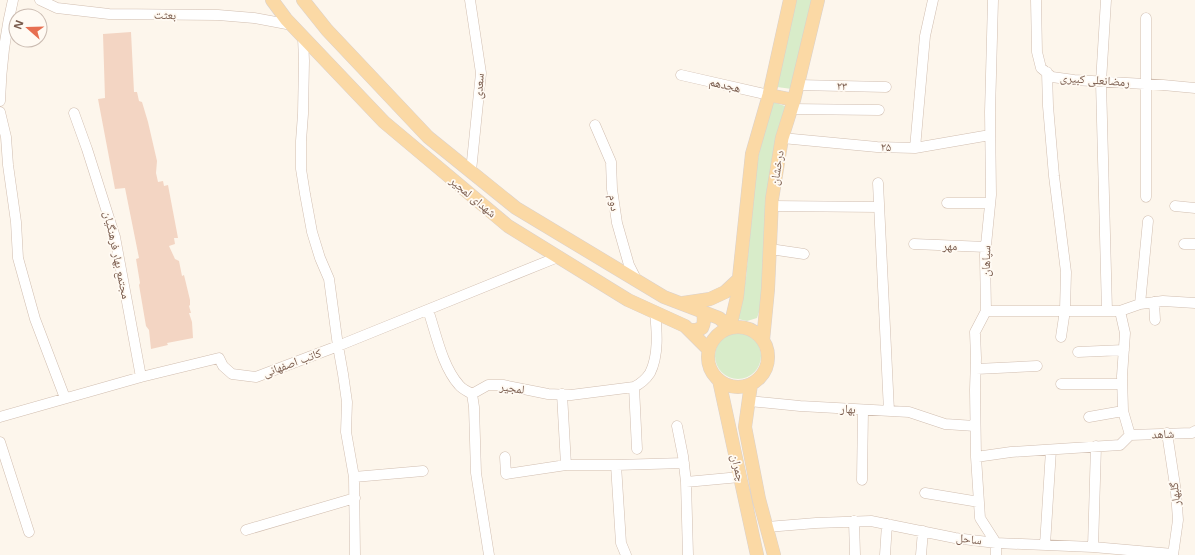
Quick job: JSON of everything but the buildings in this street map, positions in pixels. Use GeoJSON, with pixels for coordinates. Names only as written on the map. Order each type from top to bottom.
{"type":"FeatureCollection","features":[{"type":"Feature","properties":{"kind":"main road","name":"شهدای لمجیر"},"geometry":{"type":"LineString","coordinates":[[272,0],[292,26],[384,122],[508,226],[628,300],[685,326],[708,349]]}},
{"type":"Feature","properties":{"kind":"main road","name":"شهدای لمجیر"},"geometry":{"type":"LineString","coordinates":[[303,0],[327,30],[428,137],[516,208],[664,297],[719,318],[730,327]]}},
{"type":"Feature","properties":{"kind":"main road"},"geometry":{"type":"LineString","coordinates":[[730,327],[737,298],[752,154],[768,95],[790,0]]}},
{"type":"Feature","properties":{"kind":"main road","name":"درخشان"},"geometry":{"type":"LineString","coordinates":[[763,340],[768,289],[772,206],[782,138],[798,85],[818,0]]}},
{"type":"Feature","properties":{"kind":"main road"},"geometry":{"type":"LineString","coordinates":[[768,95],[792,105]]}},
{"type":"Feature","properties":{"kind":"main road"},"geometry":{"type":"LineString","coordinates":[[681,304],[710,299],[725,292],[739,279]]}},
{"type":"Feature","properties":{"kind":"main road"},"geometry":{"type":"LineString","coordinates":[[689,330],[702,328],[704,324],[703,312]]}},
{"type":"Feature","properties":{"kind":"main road"},"geometry":{"type":"LineString","coordinates":[[739,326],[748,328],[763,340],[767,349],[768,359],[765,369],[759,378],[751,384],[734,387],[726,385],[713,374],[709,366],[708,349],[711,342],[722,330],[739,326]]}},
{"type":"Feature","properties":{"kind":"main road","name":"چمران"},"geometry":{"type":"LineString","coordinates":[[719,380],[757,555]]}},
{"type":"Feature","properties":{"kind":"main road","name":"چمران"},"geometry":{"type":"LineString","coordinates":[[751,384],[745,427],[759,499],[774,555]]}},
{"type":"Feature","properties":{"kind":"street"},"geometry":{"type":"LineString","coordinates":[[0,101],[4,48],[13,0]]}},
{"type":"Feature","properties":{"kind":"street","name":"بعثت"},"geometry":{"type":"LineString","coordinates":[[40,0],[56,8],[109,14],[218,15],[254,18],[292,26]]}},
{"type":"Feature","properties":{"kind":"street","name":"سعدی"},"geometry":{"type":"LineString","coordinates":[[470,0],[481,73],[471,171]]}},
{"type":"Feature","properties":{"kind":"street"},"geometry":{"type":"LineString","coordinates":[[915,148],[925,36],[933,0]]}},
{"type":"Feature","properties":{"kind":"street","name":"سپاهان"},"geometry":{"type":"LineString","coordinates":[[986,311],[985,255],[990,204],[990,112],[993,0]]}},
{"type":"Feature","properties":{"kind":"street","name":"رمضانعلی کبیری"},"geometry":{"type":"LineString","coordinates":[[1036,0],[1037,52],[1042,68],[1052,77],[1074,80],[1195,88]]}},
{"type":"Feature","properties":{"kind":"street"},"geometry":{"type":"LineString","coordinates":[[1106,0],[1101,82],[1107,311]]}},
{"type":"Feature","properties":{"kind":"street"},"geometry":{"type":"LineString","coordinates":[[1146,18],[1146,197]]}},
{"type":"Feature","properties":{"kind":"street"},"geometry":{"type":"LineString","coordinates":[[302,36],[304,60],[301,169],[312,232],[320,258],[329,278],[347,402],[346,432],[354,478],[355,555]]}},
{"type":"Feature","properties":{"kind":"street"},"geometry":{"type":"LineString","coordinates":[[1047,72],[1048,106],[1054,176],[1066,272],[1065,310],[1061,337]]}},
{"type":"Feature","properties":{"kind":"street","name":"هجدهم"},"geometry":{"type":"LineString","coordinates":[[681,75],[768,95]]}},
{"type":"Feature","properties":{"kind":"street","name":"۲۳"},"geometry":{"type":"LineString","coordinates":[[798,85],[886,87]]}},
{"type":"Feature","properties":{"kind":"street"},"geometry":{"type":"LineString","coordinates":[[792,105],[880,110]]}},
{"type":"Feature","properties":{"kind":"street"},"geometry":{"type":"LineString","coordinates":[[0,112],[6,137],[8,165],[16,222],[18,258],[35,319],[65,398]]}},
{"type":"Feature","properties":{"kind":"street","name":"مجتمع بهار فرهنگیان"},"geometry":{"type":"LineString","coordinates":[[74,113],[115,237],[141,377]]}},
{"type":"Feature","properties":{"kind":"street","name":"دوم"},"geometry":{"type":"LineString","coordinates":[[595,125],[611,162],[612,189],[617,223],[628,265],[637,281]]}},
{"type":"Feature","properties":{"kind":"street","name":"۲۵"},"geometry":{"type":"LineString","coordinates":[[782,138],[877,147],[915,148],[990,135]]}},
{"type":"Feature","properties":{"kind":"street"},"geometry":{"type":"LineString","coordinates":[[878,183],[889,411]]}},
{"type":"Feature","properties":{"kind":"street"},"geometry":{"type":"LineString","coordinates":[[946,203],[990,204]]}},
{"type":"Feature","properties":{"kind":"street"},"geometry":{"type":"LineString","coordinates":[[772,206],[879,206]]}},
{"type":"Feature","properties":{"kind":"street"},"geometry":{"type":"LineString","coordinates":[[1175,206],[1195,208]]}},
{"type":"Feature","properties":{"kind":"street"},"geometry":{"type":"LineString","coordinates":[[1140,304],[1148,221]]}},
{"type":"Feature","properties":{"kind":"street","name":"مهر"},"geometry":{"type":"LineString","coordinates":[[914,244],[986,247]]}},
{"type":"Feature","properties":{"kind":"street"},"geometry":{"type":"LineString","coordinates":[[1184,244],[1195,244]]}},
{"type":"Feature","properties":{"kind":"street"},"geometry":{"type":"LineString","coordinates":[[770,249],[804,254]]}},
{"type":"Feature","properties":{"kind":"street","name":"کاتب اصفهانی"},"geometry":{"type":"LineString","coordinates":[[0,417],[141,377],[219,358],[223,366],[232,374],[256,377],[338,346],[558,257]]}},
{"type":"Feature","properties":{"kind":"street"},"geometry":{"type":"LineString","coordinates":[[996,555],[996,542],[980,518],[976,457],[975,332],[986,311],[1120,311],[1140,304],[1163,301],[1195,303]]}},
{"type":"Feature","properties":{"kind":"street"},"geometry":{"type":"LineString","coordinates":[[1154,302],[1155,320]]}},
{"type":"Feature","properties":{"kind":"street"},"geometry":{"type":"LineString","coordinates":[[428,310],[450,373],[460,386],[472,394],[474,407],[476,473],[489,555]]}},
{"type":"Feature","properties":{"kind":"street"},"geometry":{"type":"LineString","coordinates":[[976,457],[1011,452],[1120,445],[1130,435],[1122,411],[1125,333],[1120,311]]}},
{"type":"Feature","properties":{"kind":"street"},"geometry":{"type":"LineString","coordinates":[[637,449],[634,387],[642,383],[650,373],[654,362],[657,326],[655,313]]}},
{"type":"Feature","properties":{"kind":"street"},"geometry":{"type":"LineString","coordinates":[[1078,352],[1124,350]]}},
{"type":"Feature","properties":{"kind":"street"},"geometry":{"type":"LineString","coordinates":[[976,369],[1037,366]]}},
{"type":"Feature","properties":{"kind":"street"},"geometry":{"type":"LineString","coordinates":[[1061,384],[1122,384]]}},
{"type":"Feature","properties":{"kind":"street","name":"لمجیر"},"geometry":{"type":"LineString","coordinates":[[472,394],[488,385],[503,385],[548,394],[571,395],[634,387]]}},
{"type":"Feature","properties":{"kind":"street"},"geometry":{"type":"LineString","coordinates":[[562,394],[566,465]]}},
{"type":"Feature","properties":{"kind":"street","name":"بهار"},"geometry":{"type":"LineString","coordinates":[[749,401],[800,406],[909,412],[945,424],[976,426]]}},
{"type":"Feature","properties":{"kind":"street"},"geometry":{"type":"LineString","coordinates":[[862,480],[863,410]]}},
{"type":"Feature","properties":{"kind":"street"},"geometry":{"type":"LineString","coordinates":[[1089,417],[1122,411]]}},
{"type":"Feature","properties":{"kind":"street"},"geometry":{"type":"LineString","coordinates":[[677,426],[686,482],[688,555]]}},
{"type":"Feature","properties":{"kind":"street","name":"شاهد"},"geometry":{"type":"LineString","coordinates":[[1130,435],[1192,433],[1195,431]]}},
{"type":"Feature","properties":{"kind":"street","name":"گلبهار"},"geometry":{"type":"LineString","coordinates":[[1167,433],[1176,492],[1178,520],[1173,554]]}},
{"type":"Feature","properties":{"kind":"street"},"geometry":{"type":"LineString","coordinates":[[0,442],[29,532]]}},
{"type":"Feature","properties":{"kind":"street"},"geometry":{"type":"LineString","coordinates":[[1093,547],[1096,446]]}},
{"type":"Feature","properties":{"kind":"street"},"geometry":{"type":"LineString","coordinates":[[1044,545],[1051,450]]}},
{"type":"Feature","properties":{"kind":"street"},"geometry":{"type":"LineString","coordinates":[[505,457],[506,474],[566,465],[684,463]]}},
{"type":"Feature","properties":{"kind":"street"},"geometry":{"type":"LineString","coordinates":[[616,464],[621,543],[626,555]]}},
{"type":"Feature","properties":{"kind":"street"},"geometry":{"type":"LineString","coordinates":[[354,478],[423,471]]}},
{"type":"Feature","properties":{"kind":"street"},"geometry":{"type":"LineString","coordinates":[[686,482],[740,477]]}},
{"type":"Feature","properties":{"kind":"street"},"geometry":{"type":"LineString","coordinates":[[925,493],[979,502]]}},
{"type":"Feature","properties":{"kind":"street"},"geometry":{"type":"LineString","coordinates":[[246,530],[355,498]]}},
{"type":"Feature","properties":{"kind":"street"},"geometry":{"type":"LineString","coordinates":[[854,521],[856,555]]}},
{"type":"Feature","properties":{"kind":"street","name":"ساحل"},"geometry":{"type":"LineString","coordinates":[[766,527],[871,521],[955,538],[1173,554]]}},
{"type":"Feature","properties":{"kind":"street"},"geometry":{"type":"LineString","coordinates":[[885,555],[887,524]]}},
{"type":"Feature","properties":{"kind":"street"},"geometry":{"type":"LineString","coordinates":[[921,555],[923,531]]}},
{"type":"Feature","properties":{"kind":"green space"},"geometry":{"type":"Polygon","coordinates":[[[795,0],[812,0],[792,89],[777,87],[795,0]]]}},
{"type":"Feature","properties":{"kind":"green space"},"geometry":{"type":"Polygon","coordinates":[[[773,102],[788,107],[768,184],[765,209],[765,257],[761,306],[757,318],[747,321],[738,319],[746,278],[756,168],[763,136],[773,102]]]}},
{"type":"Feature","properties":{"kind":"green space"},"geometry":{"type":"Polygon","coordinates":[[[738,333],[751,337],[757,343],[761,356],[757,369],[751,375],[738,379],[725,375],[719,369],[715,356],[719,343],[725,337],[738,333]]]}}]}
